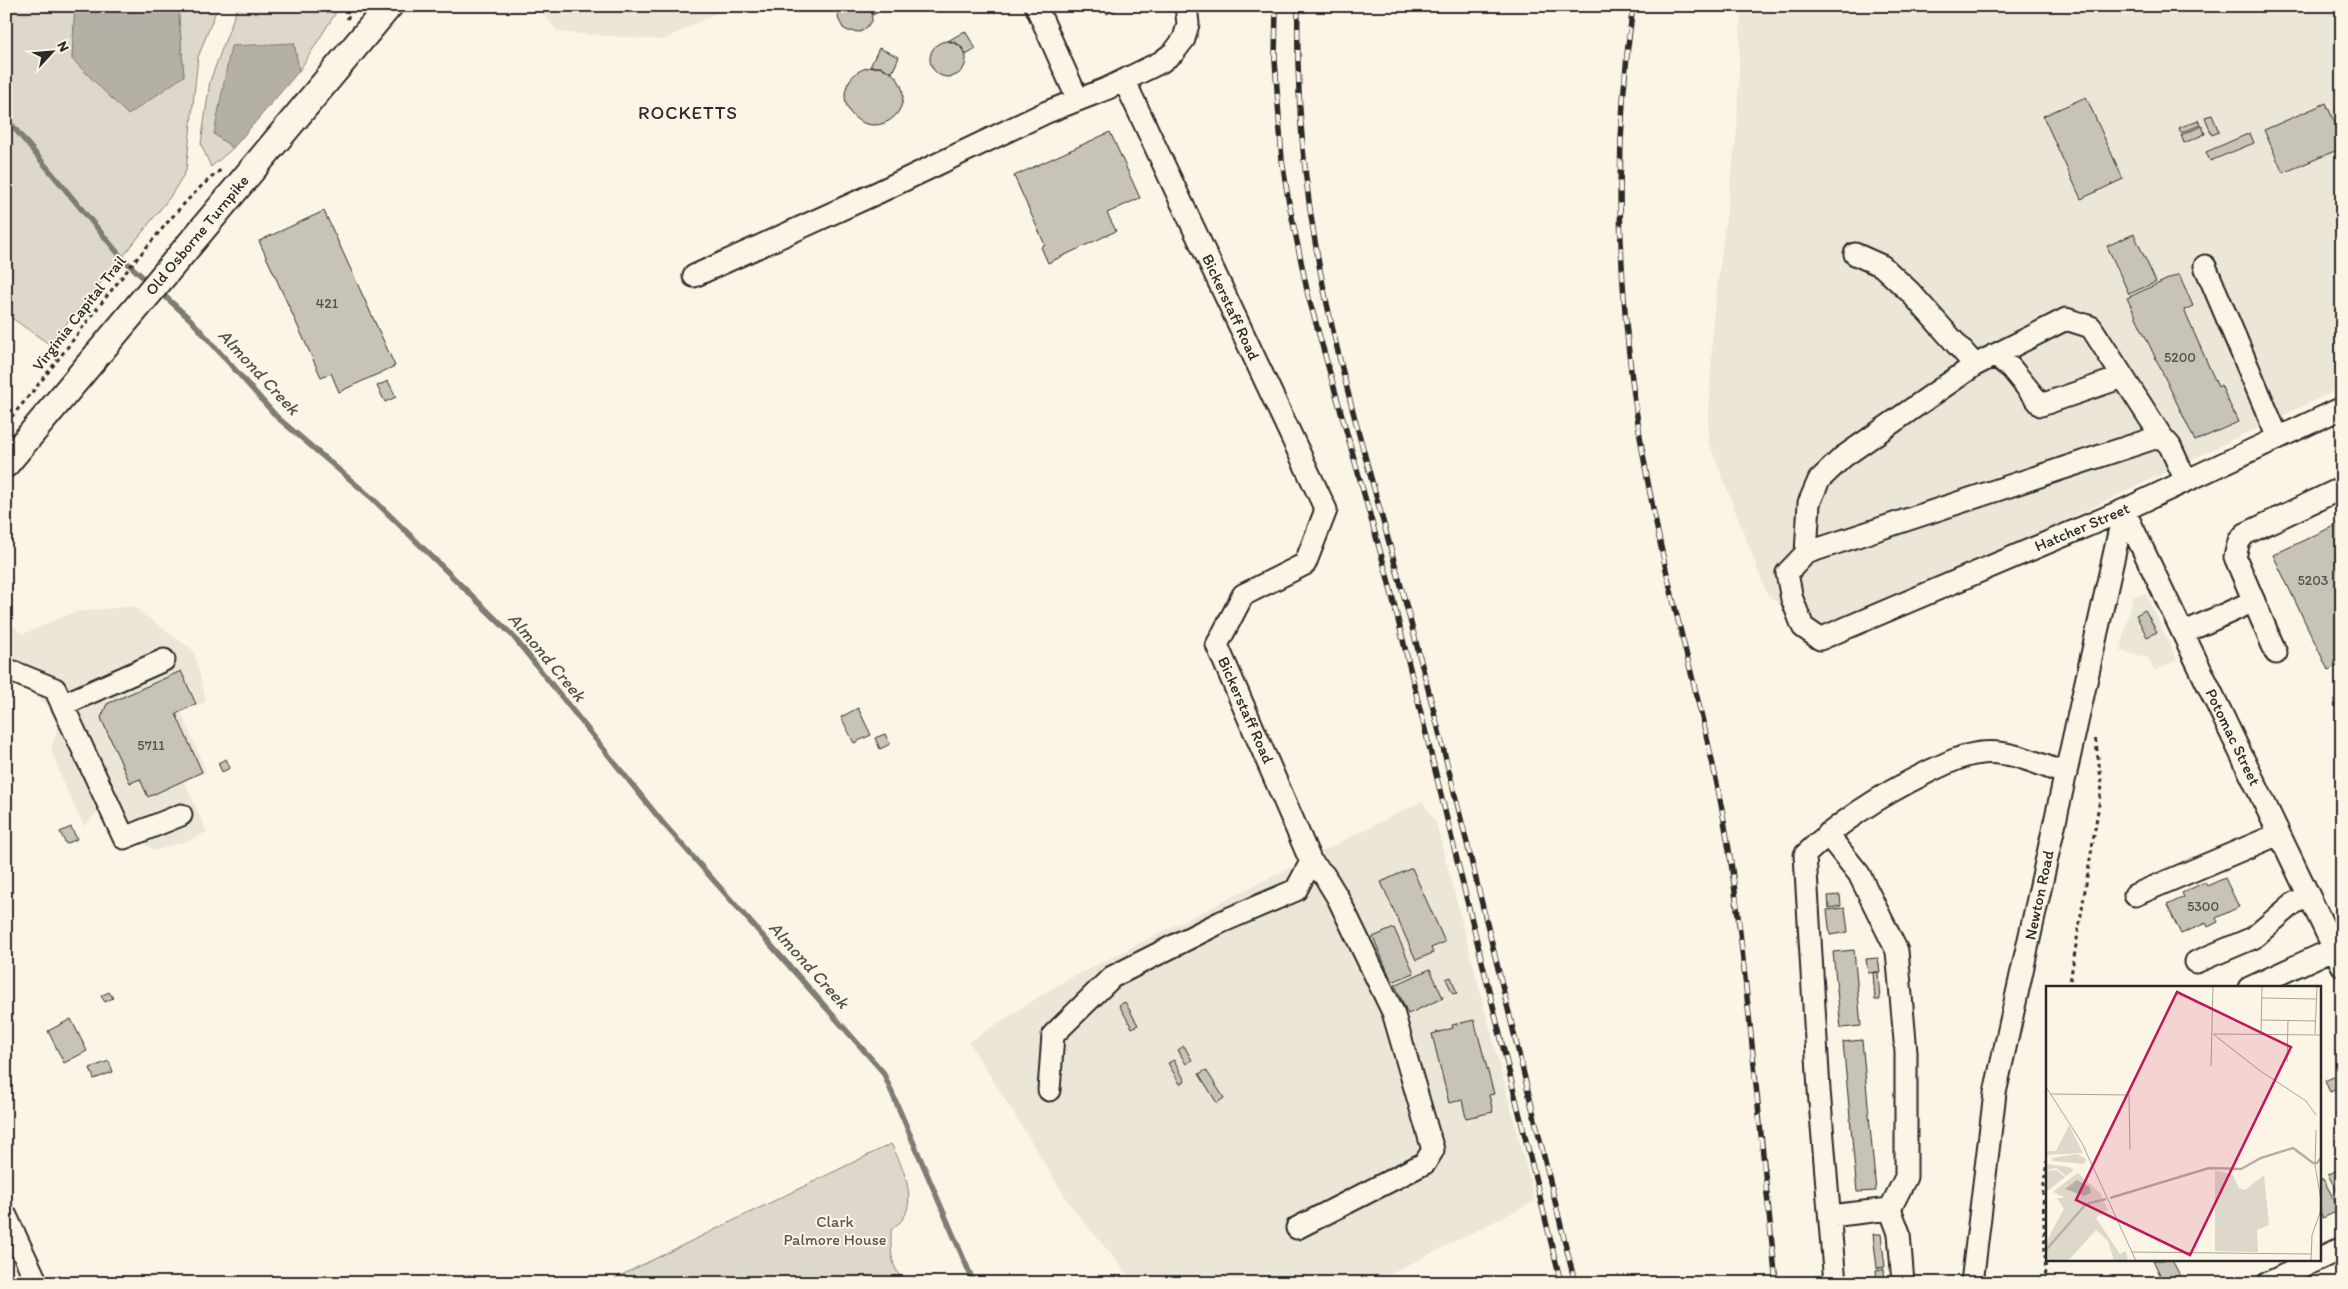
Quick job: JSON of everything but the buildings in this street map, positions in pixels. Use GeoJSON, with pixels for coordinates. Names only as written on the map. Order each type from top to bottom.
{"type":"FeatureCollection","features":[{"type":"Feature","properties":{"kind":"main road","name":"Old Osborne Turnpike"},"geometry":{"type":"LineString","coordinates":[[6,464],[126,318],[191,244],[389,6]]}},
{"type":"Feature","properties":{"kind":"street"},"geometry":{"type":"LineString","coordinates":[[1036,6],[1078,100]]}},
{"type":"Feature","properties":{"kind":"street"},"geometry":{"type":"LineString","coordinates":[[694,276],[879,192],[1047,112],[1124,80],[1161,62],[1174,52],[1184,39],[1188,24],[1186,6]]}},
{"type":"Feature","properties":{"kind":"street","name":"Bickerstaff Road"},"geometry":{"type":"LineString","coordinates":[[1124,80],[1326,510],[1306,564],[1243,595],[1217,645],[1311,862]]}},
{"type":"Feature","properties":{"kind":"street"},"geometry":{"type":"LineString","coordinates":[[1855,254],[1882,266],[1910,292],[1975,365]]}},
{"type":"Feature","properties":{"kind":"street"},"geometry":{"type":"LineString","coordinates":[[2205,266],[2278,438]]}},
{"type":"Feature","properties":{"kind":"street"},"geometry":{"type":"LineString","coordinates":[[2161,436],[1806,553],[1809,503],[1818,480],[1843,456],[1975,365],[2066,318],[2091,327],[2161,436],[2170,446],[2186,481]]}},
{"type":"Feature","properties":{"kind":"street"},"geometry":{"type":"LineString","coordinates":[[1994,355],[2010,368],[2041,405],[2123,376]]}},
{"type":"Feature","properties":{"kind":"street","name":"Hatcher Street"},"geometry":{"type":"LineString","coordinates":[[1806,553],[1787,573],[1792,599],[1803,627],[1820,639],[2124,510],[2342,408]]}},
{"type":"Feature","properties":{"kind":"street"},"geometry":{"type":"LineString","coordinates":[[2276,653],[2235,557],[2238,541],[2245,534],[2342,488]]}},
{"type":"Feature","properties":{"kind":"street","name":"Potomac Street"},"geometry":{"type":"LineString","coordinates":[[2124,510],[2309,896],[2339,953]]}},
{"type":"Feature","properties":{"kind":"street","name":"Newton Road"},"geometry":{"type":"LineString","coordinates":[[1972,1283],[1995,1094],[2124,510]]}},
{"type":"Feature","properties":{"kind":"street"},"geometry":{"type":"LineString","coordinates":[[2183,633],[2254,601]]}},
{"type":"Feature","properties":{"kind":"street"},"geometry":{"type":"LineString","coordinates":[[62,705],[164,660]]}},
{"type":"Feature","properties":{"kind":"street"},"geometry":{"type":"LineString","coordinates":[[6,669],[55,689],[124,838],[181,815]]}},
{"type":"Feature","properties":{"kind":"street"},"geometry":{"type":"LineString","coordinates":[[1835,1283],[1819,1090],[1806,855],[1827,834],[1886,793],[1953,760],[1981,753],[2001,753],[2026,759],[2066,774]]}},
{"type":"Feature","properties":{"kind":"street"},"geometry":{"type":"LineString","coordinates":[[1827,834],[1859,874],[1897,951],[1906,1052],[1906,1177],[1890,1209],[1899,1233],[1903,1283]]}},
{"type":"Feature","properties":{"kind":"street"},"geometry":{"type":"LineString","coordinates":[[2135,894],[2279,834]]}},
{"type":"Feature","properties":{"kind":"street"},"geometry":{"type":"LineString","coordinates":[[1050,1090],[1053,1035],[1112,977],[1221,922],[1296,890],[1311,862],[1324,875],[1338,898],[1392,1012],[1433,1150],[1425,1164],[1297,1228]]}},
{"type":"Feature","properties":{"kind":"street"},"geometry":{"type":"LineString","coordinates":[[2196,962],[2253,938],[2294,903],[2309,896]]}},
{"type":"Feature","properties":{"kind":"street"},"geometry":{"type":"LineString","coordinates":[[2254,986],[2339,953]]}},
{"type":"Feature","properties":{"kind":"street"},"geometry":{"type":"LineString","coordinates":[[1830,1216],[1890,1209]]}},
{"type":"Feature","properties":{"kind":"street"},"geometry":{"type":"LineString","coordinates":[[8,1225],[37,1283]]}},
{"type":"Feature","properties":{"kind":"street"},"geometry":{"type":"LineString","coordinates":[[2320,1259],[2342,1248]]}},
{"type":"Feature","properties":{"kind":"street"},"geometry":{"type":"LineString","coordinates":[[2268,1283],[2314,1262]]}},
{"type":"Feature","properties":{"kind":"path","name":"Virginia Capital Trail"},"geometry":{"type":"LineString","coordinates":[[6,424],[46,376],[108,292],[152,241]]}},
{"type":"Feature","properties":{"kind":"path"},"geometry":{"type":"LineString","coordinates":[[2069,986],[2102,786],[2095,731]]}},
{"type":"Feature","properties":{"kind":"path"},"geometry":{"type":"LineString","coordinates":[[2046,1169],[2043,1192],[2046,1283]]}},
{"type":"Feature","properties":{"kind":"shaded area"},"geometry":{"type":"Polygon","coordinates":[[[75,6],[178,6],[184,76],[128,115],[72,59],[75,6]]]}},
{"type":"Feature","properties":{"kind":"shaded area"},"geometry":{"type":"Polygon","coordinates":[[[537,6],[730,6],[663,40],[558,32],[537,6]]]}},
{"type":"Feature","properties":{"kind":"shaded area"},"geometry":{"type":"Polygon","coordinates":[[[1741,6],[2342,6],[2342,387],[1820,639],[1767,594],[1708,440],[1713,320],[1737,130],[1741,6]]]}},
{"type":"Feature","properties":{"kind":"shaded area"},"geometry":{"type":"Polygon","coordinates":[[[294,43],[299,71],[233,148],[214,134],[231,46],[294,43]]]}},
{"type":"Feature","properties":{"kind":"shaded area"},"geometry":{"type":"Polygon","coordinates":[[[2146,594],[2177,660],[2154,671],[2147,657],[2120,651],[2133,596],[2146,594]]]}},
{"type":"Feature","properties":{"kind":"shaded area"},"geometry":{"type":"Polygon","coordinates":[[[132,606],[194,651],[206,702],[181,711],[206,772],[184,781],[207,832],[188,841],[154,851],[101,809],[84,826],[66,789],[51,750],[61,714],[22,687],[6,683],[6,621],[23,634],[75,612],[132,606]]]}},
{"type":"Feature","properties":{"kind":"shaded area"},"geometry":{"type":"Polygon","coordinates":[[[1422,801],[1436,823],[1535,1201],[1372,1283],[1135,1283],[1073,1209],[969,1042],[1059,984],[1422,801]]]}},
{"type":"Feature","properties":{"kind":"green space"},"geometry":{"type":"Polygon","coordinates":[[[6,6],[75,6],[72,59],[184,76],[178,6],[218,6],[198,57],[186,171],[170,197],[122,258],[49,344],[6,314],[6,6]]]}},
{"type":"Feature","properties":{"kind":"green space"},"geometry":{"type":"Polygon","coordinates":[[[238,6],[340,6],[299,71],[294,43],[214,134],[233,148],[211,167],[201,144],[210,81],[238,6]]]}},
{"type":"Feature","properties":{"kind":"green space","name":"Clark Palmore House"},"geometry":{"type":"Polygon","coordinates":[[[891,1144],[904,1171],[909,1202],[907,1212],[891,1231],[892,1253],[898,1272],[908,1283],[605,1283],[891,1144]]]}},
{"type":"Feature","properties":{"kind":"waterway","name":"Almond Creek"},"geometry":{"type":"LineString","coordinates":[[6,118],[122,258],[149,283]]}},
{"type":"Feature","properties":{"kind":"waterway","name":"Almond Creek"},"geometry":{"type":"LineString","coordinates":[[158,290],[191,320],[277,417],[373,499],[512,635],[663,823],[883,1072],[974,1283]]}},
{"type":"Feature","properties":{"kind":"railway"},"geometry":{"type":"LineString","coordinates":[[1276,6],[1275,60],[1282,160],[1308,295],[1388,579],[1561,1283]]}},
{"type":"Feature","properties":{"kind":"railway"},"geometry":{"type":"LineString","coordinates":[[1298,6],[1298,74],[1302,141],[1315,242],[1331,322],[1354,416],[1406,603],[1438,729],[1575,1283]]}},
{"type":"Feature","properties":{"kind":"railway"},"geometry":{"type":"LineString","coordinates":[[1633,6],[1625,71],[1621,137],[1620,203],[1627,334],[1645,464],[1657,528],[1712,760],[1731,861],[1743,954],[1776,1283]]}},
{"type":"Feature","properties":{"kind":"district","name":"ROCKETTS"},"geometry":{"type":"Point","coordinates":[688,112]}}]}
